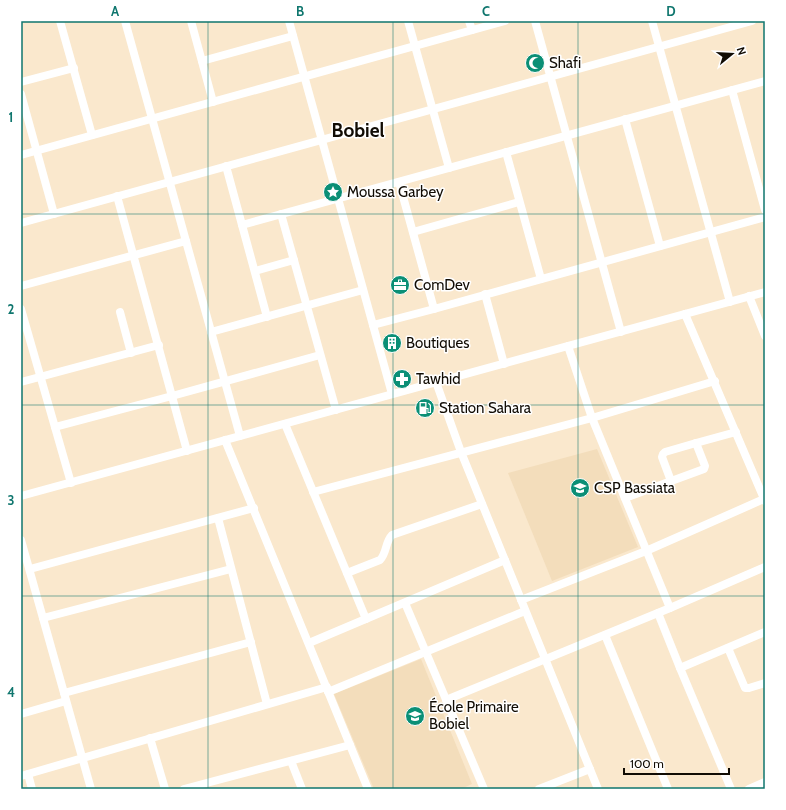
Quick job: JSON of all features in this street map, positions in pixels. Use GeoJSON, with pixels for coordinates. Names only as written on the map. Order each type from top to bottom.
{"type":"FeatureCollection","features":[{"type":"Feature","properties":{"kind":"street"},"geometry":{"type":"LineString","coordinates":[[60,21],[92,135]]}},
{"type":"Feature","properties":{"kind":"street"},"geometry":{"type":"LineString","coordinates":[[125,21],[240,436]]}},
{"type":"Feature","properties":{"kind":"street"},"geometry":{"type":"LineString","coordinates":[[191,21],[213,102]]}},
{"type":"Feature","properties":{"kind":"street"},"geometry":{"type":"LineString","coordinates":[[289,21],[392,394]]}},
{"type":"Feature","properties":{"kind":"street"},"geometry":{"type":"LineString","coordinates":[[408,21],[449,168]]}},
{"type":"Feature","properties":{"kind":"street"},"geometry":{"type":"LineString","coordinates":[[469,21],[472,30]]}},
{"type":"Feature","properties":{"kind":"street"},"geometry":{"type":"LineString","coordinates":[[21,155],[505,21]]}},
{"type":"Feature","properties":{"kind":"street"},"geometry":{"type":"LineString","coordinates":[[535,21],[621,332]]}},
{"type":"Feature","properties":{"kind":"street"},"geometry":{"type":"LineString","coordinates":[[652,21],[730,302]]}},
{"type":"Feature","properties":{"kind":"street"},"geometry":{"type":"LineString","coordinates":[[21,223],[752,21]]}},
{"type":"Feature","properties":{"kind":"street"},"geometry":{"type":"LineString","coordinates":[[202,61],[293,36]]}},
{"type":"Feature","properties":{"kind":"street"},"geometry":{"type":"LineString","coordinates":[[21,82],[74,68]]}},
{"type":"Feature","properties":{"kind":"street"},"geometry":{"type":"LineString","coordinates":[[242,225],[765,81]]}},
{"type":"Feature","properties":{"kind":"street"},"geometry":{"type":"LineString","coordinates":[[732,90],[765,210]]}},
{"type":"Feature","properties":{"kind":"street"},"geometry":{"type":"LineString","coordinates":[[21,94],[54,214]]}},
{"type":"Feature","properties":{"kind":"street"},"geometry":{"type":"LineString","coordinates":[[625,119],[660,246]]}},
{"type":"Feature","properties":{"kind":"street"},"geometry":{"type":"LineString","coordinates":[[506,152],[541,279]]}},
{"type":"Feature","properties":{"kind":"street"},"geometry":{"type":"LineString","coordinates":[[226,166],[267,317]]}},
{"type":"Feature","properties":{"kind":"street"},"geometry":{"type":"LineString","coordinates":[[399,182],[434,308]]}},
{"type":"Feature","properties":{"kind":"street"},"geometry":{"type":"LineString","coordinates":[[117,196],[187,451]]}},
{"type":"Feature","properties":{"kind":"street"},"geometry":{"type":"LineString","coordinates":[[413,232],[519,202]]}},
{"type":"Feature","properties":{"kind":"street"},"geometry":{"type":"LineString","coordinates":[[282,214],[336,410]]}},
{"type":"Feature","properties":{"kind":"street"},"geometry":{"type":"LineString","coordinates":[[373,325],[765,217]]}},
{"type":"Feature","properties":{"kind":"street"},"geometry":{"type":"LineString","coordinates":[[21,286],[186,241]]}},
{"type":"Feature","properties":{"kind":"street"},"geometry":{"type":"LineString","coordinates":[[255,271],[294,260]]}},
{"type":"Feature","properties":{"kind":"street"},"geometry":{"type":"LineString","coordinates":[[211,332],[363,290]]}},
{"type":"Feature","properties":{"kind":"street"},"geometry":{"type":"LineString","coordinates":[[21,496],[765,292]]}},
{"type":"Feature","properties":{"kind":"street"},"geometry":{"type":"LineString","coordinates":[[485,294],[504,364]]}},
{"type":"Feature","properties":{"kind":"street"},"geometry":{"type":"LineString","coordinates":[[749,296],[765,336]]}},
{"type":"Feature","properties":{"kind":"street"},"geometry":{"type":"LineString","coordinates":[[21,308],[71,483]]}},
{"type":"Feature","properties":{"kind":"street"},"geometry":{"type":"LineString","coordinates":[[120,312],[131,353]]}},
{"type":"Feature","properties":{"kind":"street"},"geometry":{"type":"LineString","coordinates":[[521,600],[646,551],[765,500],[686,314]]}},
{"type":"Feature","properties":{"kind":"street"},"geometry":{"type":"LineString","coordinates":[[21,382],[159,345]]}},
{"type":"Feature","properties":{"kind":"street"},"geometry":{"type":"LineString","coordinates":[[568,346],[592,418],[670,608]]}},
{"type":"Feature","properties":{"kind":"street"},"geometry":{"type":"LineString","coordinates":[[55,427],[320,355]]}},
{"type":"Feature","properties":{"kind":"street"},"geometry":{"type":"LineString","coordinates":[[436,382],[461,452],[598,789]]}},
{"type":"Feature","properties":{"kind":"street"},"geometry":{"type":"LineString","coordinates":[[313,492],[592,418],[714,382]]}},
{"type":"Feature","properties":{"kind":"street"},"geometry":{"type":"LineString","coordinates":[[285,424],[366,619]]}},
{"type":"Feature","properties":{"kind":"street"},"geometry":{"type":"LineString","coordinates":[[671,481],[662,457],[665,452],[736,432]]}},
{"type":"Feature","properties":{"kind":"street"},"geometry":{"type":"LineString","coordinates":[[225,440],[368,789]]}},
{"type":"Feature","properties":{"kind":"street"},"geometry":{"type":"LineString","coordinates":[[625,498],[705,468],[696,443]]}},
{"type":"Feature","properties":{"kind":"street"},"geometry":{"type":"LineString","coordinates":[[347,573],[380,560],[383,557],[388,540],[392,535],[482,504]]}},
{"type":"Feature","properties":{"kind":"street"},"geometry":{"type":"LineString","coordinates":[[30,569],[254,508]]}},
{"type":"Feature","properties":{"kind":"street"},"geometry":{"type":"LineString","coordinates":[[218,518],[267,704]]}},
{"type":"Feature","properties":{"kind":"street"},"geometry":{"type":"LineString","coordinates":[[21,540],[91,789]]}},
{"type":"Feature","properties":{"kind":"street"},"geometry":{"type":"LineString","coordinates":[[309,642],[505,560]]}},
{"type":"Feature","properties":{"kind":"street"},"geometry":{"type":"LineString","coordinates":[[446,700],[670,608],[765,567]]}},
{"type":"Feature","properties":{"kind":"street"},"geometry":{"type":"LineString","coordinates":[[43,618],[231,569]]}},
{"type":"Feature","properties":{"kind":"street"},"geometry":{"type":"LineString","coordinates":[[405,603],[484,789]]}},
{"type":"Feature","properties":{"kind":"street"},"geometry":{"type":"LineString","coordinates":[[32,789],[25,775],[267,704],[328,689],[426,652],[525,611]]}},
{"type":"Feature","properties":{"kind":"street"},"geometry":{"type":"LineString","coordinates":[[658,613],[730,789]]}},
{"type":"Feature","properties":{"kind":"street"},"geometry":{"type":"LineString","coordinates":[[680,668],[765,632]]}},
{"type":"Feature","properties":{"kind":"street"},"geometry":{"type":"LineString","coordinates":[[605,635],[668,789]]}},
{"type":"Feature","properties":{"kind":"street"},"geometry":{"type":"LineString","coordinates":[[21,714],[65,697],[251,642]]}},
{"type":"Feature","properties":{"kind":"street"},"geometry":{"type":"LineString","coordinates":[[728,648],[745,688],[750,688],[765,683]]}},
{"type":"Feature","properties":{"kind":"street"},"geometry":{"type":"LineString","coordinates":[[150,738],[165,789]]}},
{"type":"Feature","properties":{"kind":"street"},"geometry":{"type":"LineString","coordinates":[[184,789],[350,745]]}},
{"type":"Feature","properties":{"kind":"street"},"geometry":{"type":"LineString","coordinates":[[291,761],[302,789]]}},
{"type":"Feature","properties":{"kind":"street"},"geometry":{"type":"LineString","coordinates":[[540,789],[590,769]]}},
{"type":"Feature","properties":{"kind":"street"},"geometry":{"type":"LineString","coordinates":[[216,780],[218,789]]}},
{"type":"Feature","properties":{"kind":"street"},"geometry":{"type":"LineString","coordinates":[[749,789],[765,782]]}},
{"type":"Feature","properties":{"kind":"shaded area"},"geometry":{"type":"Polygon","coordinates":[[[597,449],[638,547],[552,581],[508,473],[597,449]]]}},
{"type":"Feature","properties":{"kind":"shaded area"},"geometry":{"type":"Polygon","coordinates":[[[421,659],[472,784],[461,789],[374,789],[334,694],[421,659]]]}},
{"type":"Feature","properties":{"kind":"place","name":"Shafi"},"geometry":{"type":"Point","coordinates":[535,63]}},
{"type":"Feature","properties":{"kind":"place","name":"Moussa Garbey"},"geometry":{"type":"Point","coordinates":[333,192]}},
{"type":"Feature","properties":{"kind":"place","name":"ComDev"},"geometry":{"type":"Point","coordinates":[400,285]}},
{"type":"Feature","properties":{"kind":"place","name":"Boutiques"},"geometry":{"type":"Point","coordinates":[392,343]}},
{"type":"Feature","properties":{"kind":"place","name":"Tawhid"},"geometry":{"type":"Point","coordinates":[402,379]}},
{"type":"Feature","properties":{"kind":"place","name":"Station Sahara"},"geometry":{"type":"Point","coordinates":[425,408]}},
{"type":"Feature","properties":{"kind":"place","name":"CSP Bassiata"},"geometry":{"type":"Point","coordinates":[580,488]}},
{"type":"Feature","properties":{"kind":"place","name":"École Primaire Bobiel"},"geometry":{"type":"Point","coordinates":[415,716]}},
{"type":"Feature","properties":{"kind":"district","name":"Bobiel"},"geometry":{"type":"Point","coordinates":[358,130]}}]}
